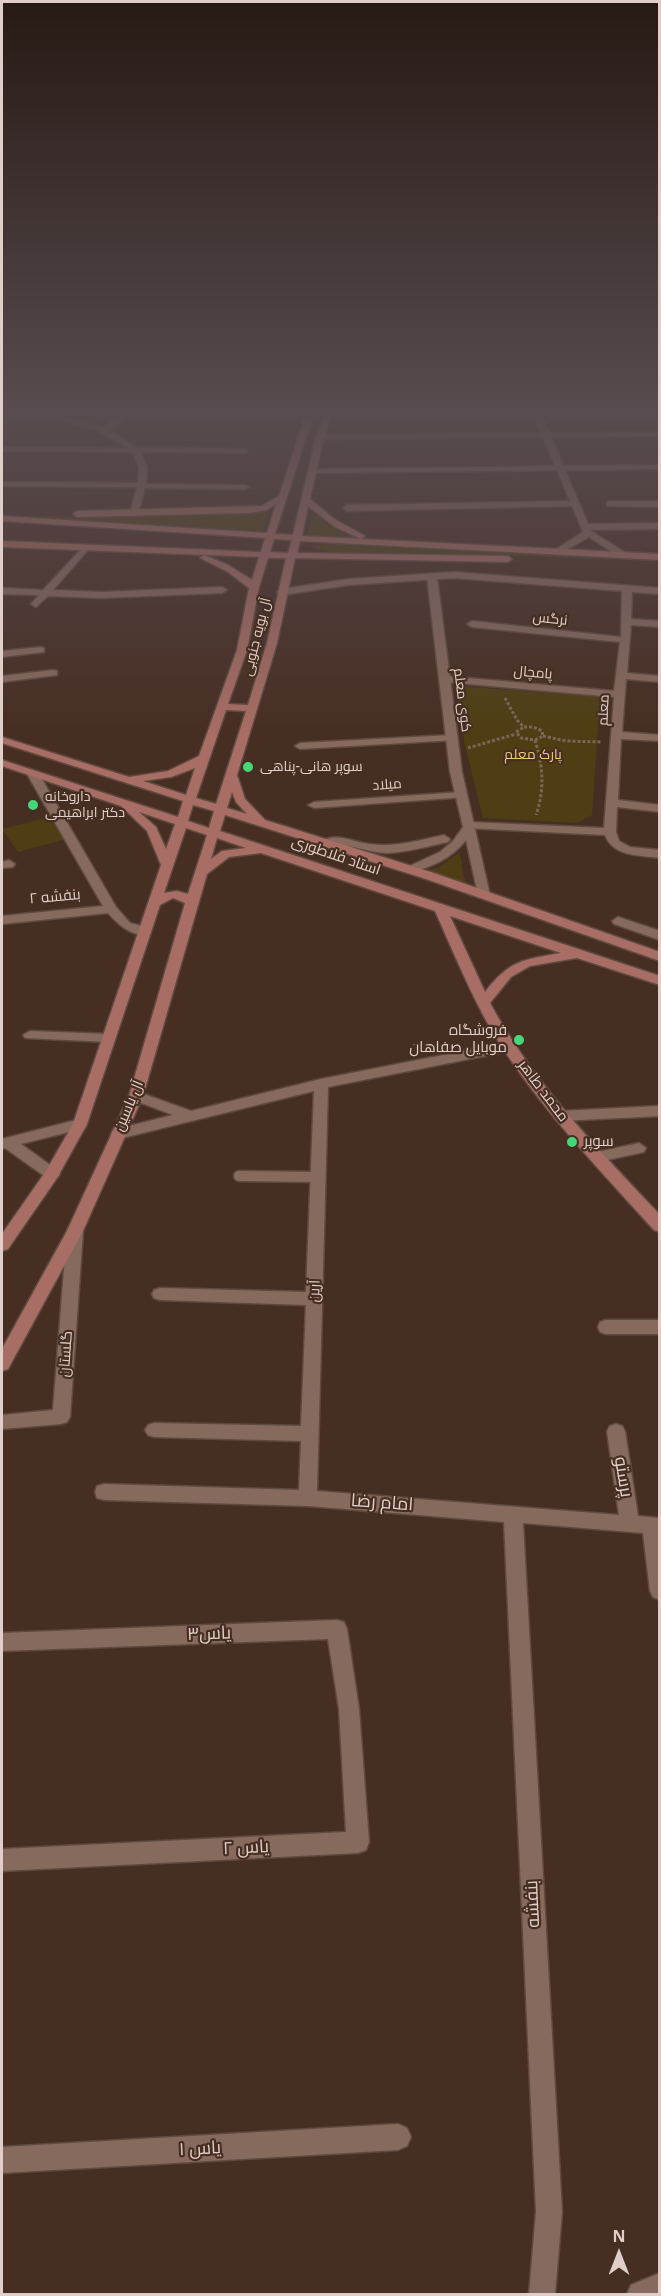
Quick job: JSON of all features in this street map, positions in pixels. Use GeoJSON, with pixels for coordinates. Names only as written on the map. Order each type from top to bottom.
{"type":"FeatureCollection","features":[{"type":"Feature","properties":{"kind":"main road"},"geometry":{"type":"LineString","coordinates":[[61,520],[297,538],[660,557]]}},
{"type":"Feature","properties":{"kind":"main road","name":"آل بویه جنوبی"},"geometry":{"type":"LineString","coordinates":[[182,821],[242,651],[254,587],[276,520]]}},
{"type":"Feature","properties":{"kind":"main road","name":"آل بویه جنوبی"},"geometry":{"type":"LineString","coordinates":[[214,832],[273,643],[285,576],[301,520]]}},
{"type":"Feature","properties":{"kind":"main road"},"geometry":{"type":"LineString","coordinates":[[330,520],[345,531],[384,542]]}},
{"type":"Feature","properties":{"kind":"main road"},"geometry":{"type":"LineString","coordinates":[[2,544],[292,556],[530,559],[660,567]]}},
{"type":"Feature","properties":{"kind":"main road"},"geometry":{"type":"LineString","coordinates":[[178,552],[223,564],[254,587]]}},
{"type":"Feature","properties":{"kind":"main road"},"geometry":{"type":"LineString","coordinates":[[285,576],[302,567],[344,557]]}},
{"type":"Feature","properties":{"kind":"main road"},"geometry":{"type":"LineString","coordinates":[[223,707],[252,708]]}},
{"type":"Feature","properties":{"kind":"main road","name":"استاد فلاطوری"},"geometry":{"type":"LineString","coordinates":[[2,740],[409,869],[660,957]]}},
{"type":"Feature","properties":{"kind":"main road"},"geometry":{"type":"LineString","coordinates":[[123,778],[174,774],[191,768],[204,758]]}},
{"type":"Feature","properties":{"kind":"main road","name":"استاد فلاطوری"},"geometry":{"type":"LineString","coordinates":[[2,763],[660,981]]}},
{"type":"Feature","properties":{"kind":"main road"},"geometry":{"type":"LineString","coordinates":[[231,776],[240,800],[263,823]]}},
{"type":"Feature","properties":{"kind":"main road"},"geometry":{"type":"LineString","coordinates":[[116,800],[137,814],[152,829],[167,865]]}},
{"type":"Feature","properties":{"kind":"main road"},"geometry":{"type":"LineString","coordinates":[[2,1245],[52,1174],[80,1124],[182,821]]}},
{"type":"Feature","properties":{"kind":"main road","name":"آل یاسین"},"geometry":{"type":"LineString","coordinates":[[2,1364],[75,1231],[136,1096],[214,832]]}},
{"type":"Feature","properties":{"kind":"main road"},"geometry":{"type":"LineString","coordinates":[[201,872],[226,854],[241,850],[267,850]]}},
{"type":"Feature","properties":{"kind":"main road"},"geometry":{"type":"LineString","coordinates":[[155,903],[168,895],[178,895],[186,897],[191,902],[190,908]]}},
{"type":"Feature","properties":{"kind":"main road","name":"محمد طاهر"},"geometry":{"type":"LineString","coordinates":[[441,910],[483,1003],[510,1047],[560,1116],[660,1226]]}},
{"type":"Feature","properties":{"kind":"main road"},"geometry":{"type":"LineString","coordinates":[[483,1003],[506,975],[526,963],[578,953]]}},
{"type":"Feature","properties":{"kind":"street"},"geometry":{"type":"LineString","coordinates":[[556,552],[585,536],[586,530],[582,520]]}},
{"type":"Feature","properties":{"kind":"street"},"geometry":{"type":"LineString","coordinates":[[586,530],[660,526]]}},
{"type":"Feature","properties":{"kind":"street"},"geometry":{"type":"LineString","coordinates":[[586,530],[623,555]]}},
{"type":"Feature","properties":{"kind":"street"},"geometry":{"type":"LineString","coordinates":[[36,604],[85,548]]}},
{"type":"Feature","properties":{"kind":"street"},"geometry":{"type":"LineString","coordinates":[[282,592],[349,582],[453,575],[660,591]]}},
{"type":"Feature","properties":{"kind":"street","name":"کوی معلم"},"geometry":{"type":"LineString","coordinates":[[432,577],[452,738],[484,895]]}},
{"type":"Feature","properties":{"kind":"street"},"geometry":{"type":"LineString","coordinates":[[2,591],[102,595],[222,590]]}},
{"type":"Feature","properties":{"kind":"street","name":"معلم"},"geometry":{"type":"LineString","coordinates":[[610,832],[619,694],[626,640],[627,590]]}},
{"type":"Feature","properties":{"kind":"street"},"geometry":{"type":"LineString","coordinates":[[626,622],[660,624]]}},
{"type":"Feature","properties":{"kind":"street","name":"نرگس"},"geometry":{"type":"LineString","coordinates":[[472,624],[626,640]]}},
{"type":"Feature","properties":{"kind":"street"},"geometry":{"type":"LineString","coordinates":[[2,654],[41,650]]}},
{"type":"Feature","properties":{"kind":"street"},"geometry":{"type":"LineString","coordinates":[[2,679],[53,673]]}},
{"type":"Feature","properties":{"kind":"street"},"geometry":{"type":"LineString","coordinates":[[622,676],[660,679]]}},
{"type":"Feature","properties":{"kind":"street","name":"پامچال"},"geometry":{"type":"LineString","coordinates":[[445,679],[619,694]]}},
{"type":"Feature","properties":{"kind":"street"},"geometry":{"type":"LineString","coordinates":[[300,746],[452,738]]}},
{"type":"Feature","properties":{"kind":"street"},"geometry":{"type":"LineString","coordinates":[[617,738],[660,738]]}},
{"type":"Feature","properties":{"kind":"street"},"geometry":{"type":"LineString","coordinates":[[33,774],[111,909],[126,926],[145,931]]}},
{"type":"Feature","properties":{"kind":"street","name":"میلاد"},"geometry":{"type":"LineString","coordinates":[[314,805],[462,795]]}},
{"type":"Feature","properties":{"kind":"street"},"geometry":{"type":"LineString","coordinates":[[613,804],[660,809]]}},
{"type":"Feature","properties":{"kind":"street"},"geometry":{"type":"LineString","coordinates":[[409,869],[433,861],[450,852],[460,843],[469,826],[610,832],[615,843],[627,850],[660,854]]}},
{"type":"Feature","properties":{"kind":"street"},"geometry":{"type":"LineString","coordinates":[[326,843],[337,840],[370,848],[388,849],[444,839]]}},
{"type":"Feature","properties":{"kind":"street","name":"بنفشه ۲"},"geometry":{"type":"LineString","coordinates":[[2,920],[111,909]]}},
{"type":"Feature","properties":{"kind":"street"},"geometry":{"type":"LineString","coordinates":[[618,921],[660,936]]}},
{"type":"Feature","properties":{"kind":"street"},"geometry":{"type":"LineString","coordinates":[[30,1035],[109,1038]]}},
{"type":"Feature","properties":{"kind":"street"},"geometry":{"type":"LineString","coordinates":[[118,1134],[187,1115],[321,1084],[510,1047]]}},
{"type":"Feature","properties":{"kind":"street","name":"آرین"},"geometry":{"type":"LineString","coordinates":[[308,1498],[321,1084]]}},
{"type":"Feature","properties":{"kind":"street"},"geometry":{"type":"LineString","coordinates":[[136,1096],[187,1115]]}},
{"type":"Feature","properties":{"kind":"street"},"geometry":{"type":"LineString","coordinates":[[5,1144],[80,1124]]}},
{"type":"Feature","properties":{"kind":"street"},"geometry":{"type":"LineString","coordinates":[[5,1144],[52,1174]]}},
{"type":"Feature","properties":{"kind":"street"},"geometry":{"type":"LineString","coordinates":[[598,1158],[639,1148]]}},
{"type":"Feature","properties":{"kind":"street","name":"گلستان"},"geometry":{"type":"LineString","coordinates":[[2,1422],[61,1417],[75,1231]]}},
{"type":"Feature","properties":{"kind":"street"},"geometry":{"type":"LineString","coordinates":[[160,1294],[314,1299]]}},
{"type":"Feature","properties":{"kind":"street"},"geometry":{"type":"LineString","coordinates":[[606,1327],[660,1328]]}},
{"type":"Feature","properties":{"kind":"street"},"geometry":{"type":"LineString","coordinates":[[154,1430],[310,1434]]}},
{"type":"Feature","properties":{"kind":"street","name":"پرستو"},"geometry":{"type":"LineString","coordinates":[[615,1431],[630,1523]]}},
{"type":"Feature","properties":{"kind":"street","name":"امام رضا"},"geometry":{"type":"LineString","coordinates":[[104,1492],[308,1498],[655,1525]]}},
{"type":"Feature","properties":{"kind":"street","name":"بنفشه"},"geometry":{"type":"LineString","coordinates":[[513,1514],[549,2212],[542,2295]]}},
{"type":"Feature","properties":{"kind":"street"},"geometry":{"type":"LineString","coordinates":[[655,1525],[660,1590]]}},
{"type":"Feature","properties":{"kind":"street","name":"یاس۳"},"geometry":{"type":"LineString","coordinates":[[2,1642],[337,1629],[349,1709]]}},
{"type":"Feature","properties":{"kind":"street","name":"یاس ۲"},"geometry":{"type":"LineString","coordinates":[[2,1860],[358,1842],[349,1709]]}},
{"type":"Feature","properties":{"kind":"street","name":"یاس ۱"},"geometry":{"type":"LineString","coordinates":[[2,2160],[398,2137]]}},
{"type":"Feature","properties":{"kind":"street"},"geometry":{"type":"LineString","coordinates":[[640,2295],[660,2286]]}},
{"type":"Feature","properties":{"kind":"lane"},"geometry":{"type":"LineString","coordinates":[[560,1116],[660,1111]]}},
{"type":"Feature","properties":{"kind":"lane"},"geometry":{"type":"LineString","coordinates":[[239,1176],[318,1177]]}},
{"type":"Feature","properties":{"kind":"path"},"geometry":{"type":"LineString","coordinates":[[504,684],[505,698],[511,711],[524,727]]}},
{"type":"Feature","properties":{"kind":"path"},"geometry":{"type":"LineString","coordinates":[[466,748],[516,734],[524,727],[540,729],[543,736]]}},
{"type":"Feature","properties":{"kind":"path"},"geometry":{"type":"LineString","coordinates":[[516,734],[526,740],[535,740],[543,736],[581,742],[617,738]]}},
{"type":"Feature","properties":{"kind":"path"},"geometry":{"type":"LineString","coordinates":[[534,821],[541,804],[543,783],[542,762],[535,740]]}},
{"type":"Feature","properties":{"kind":"green space"},"geometry":{"type":"Polygon","coordinates":[[[76,520],[267,520],[264,531],[76,520]]]}},
{"type":"Feature","properties":{"kind":"green space"},"geometry":{"type":"Polygon","coordinates":[[[310,520],[322,520],[331,527],[361,540],[307,537],[310,520]]]}},
{"type":"Feature","properties":{"kind":"green space"},"geometry":{"type":"Polygon","coordinates":[[[325,544],[610,558],[610,560],[507,555],[329,552],[309,547],[325,544]]]}},
{"type":"Feature","properties":{"kind":"green space","name":"پارک معلم"},"geometry":{"type":"Polygon","coordinates":[[[457,686],[600,697],[592,815],[577,823],[483,818],[464,741],[457,686]]]}},
{"type":"Feature","properties":{"kind":"green space"},"geometry":{"type":"Polygon","coordinates":[[[49,817],[66,839],[18,852],[2,829],[49,817]]]}},
{"type":"Feature","properties":{"kind":"green space"},"geometry":{"type":"Polygon","coordinates":[[[459,853],[467,884],[427,870],[438,868],[459,853]]]}},
{"type":"Feature","properties":{"kind":"place","name":"سوپر هانی-پناهی"},"geometry":{"type":"Point","coordinates":[248,767]}},
{"type":"Feature","properties":{"kind":"place","name":"داروخانه دکتر ابراهیمی"},"geometry":{"type":"Point","coordinates":[33,805]}},
{"type":"Feature","properties":{"kind":"place","name":"فروشگاه موبایل صفاهان"},"geometry":{"type":"Point","coordinates":[519,1040]}},
{"type":"Feature","properties":{"kind":"place","name":"سوپر"},"geometry":{"type":"Point","coordinates":[572,1142]}}]}
